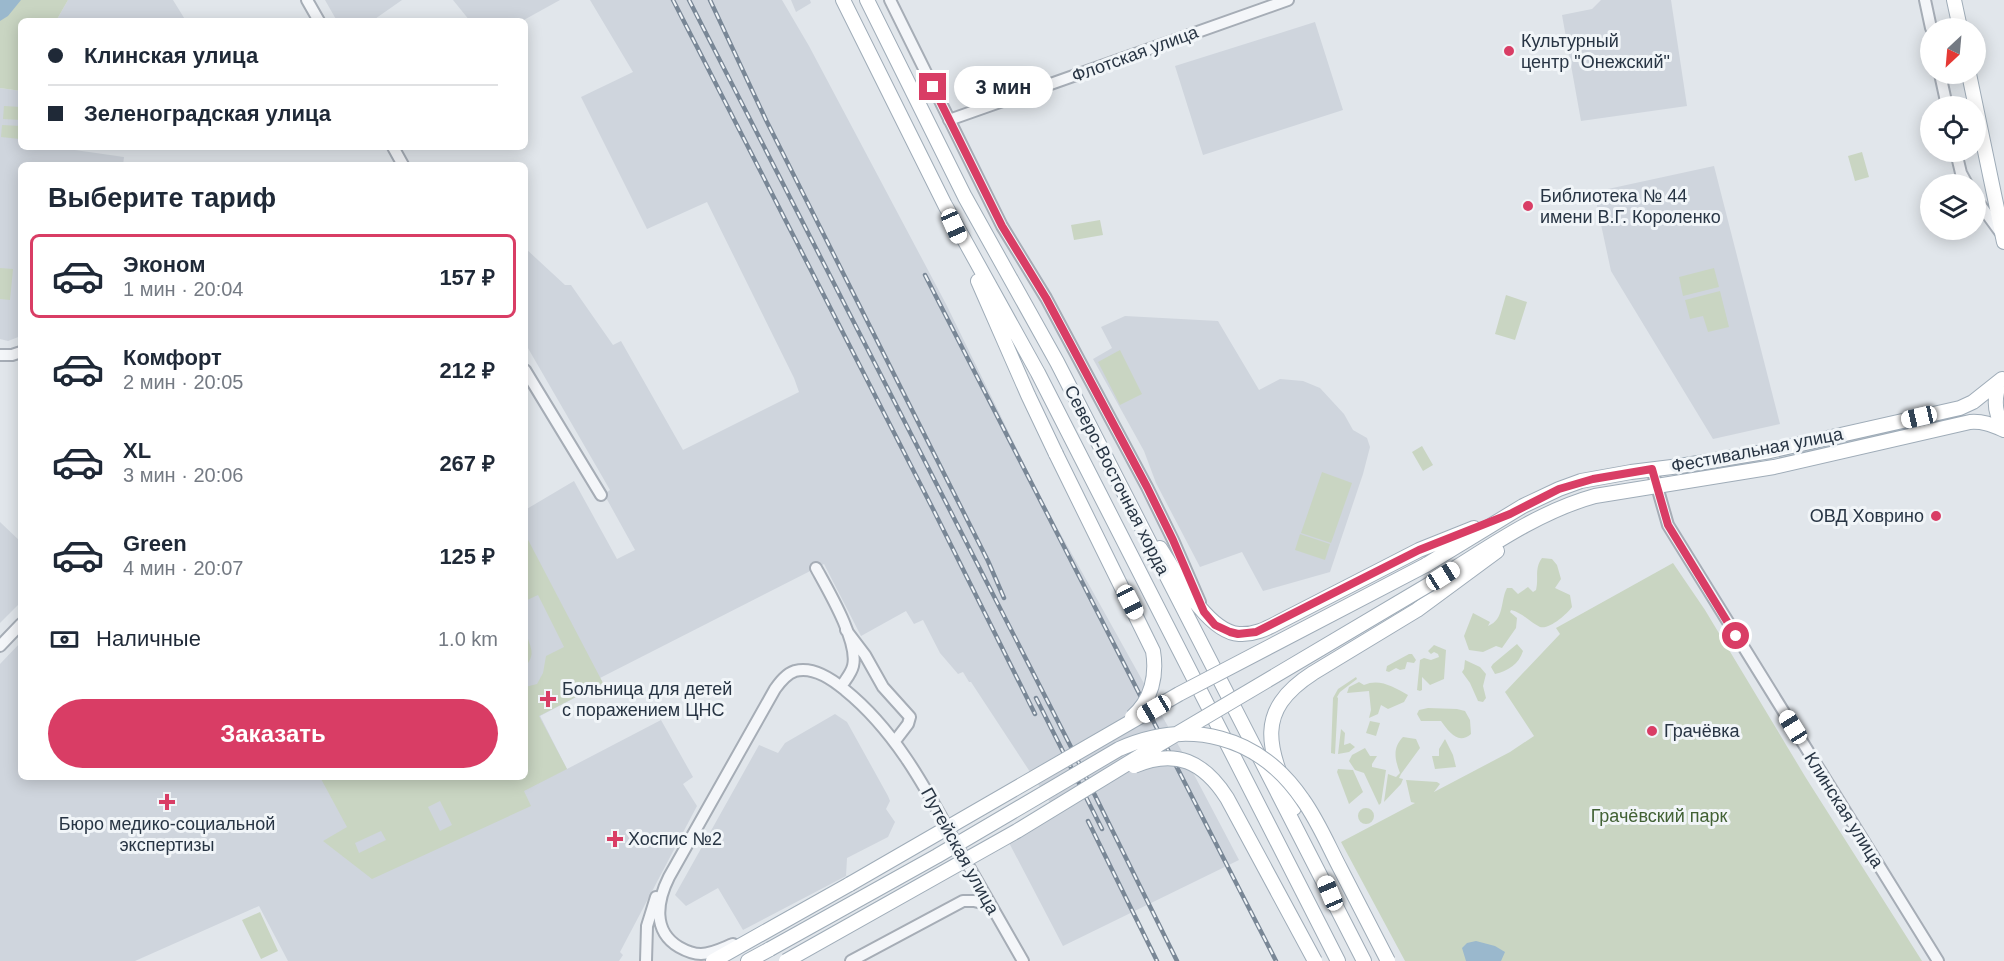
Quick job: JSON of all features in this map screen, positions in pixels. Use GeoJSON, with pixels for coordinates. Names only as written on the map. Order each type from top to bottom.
{"type":"FeatureCollection","features":[{"type":"Feature","properties":{"kind":"main road","name":"Северо-Восточная хорда"},"geometry":{"type":"LineString","coordinates":[[843,0],[945,205],[1038,373],[1338,961]]}},
{"type":"Feature","properties":{"kind":"main road","name":"Северо-Восточная хорда"},"geometry":{"type":"LineString","coordinates":[[867,0],[965,196],[1057,362],[1364,961]]}},
{"type":"Feature","properties":{"kind":"main road"},"geometry":{"type":"LineString","coordinates":[[1954,0],[1958,18]]}},
{"type":"Feature","properties":{"kind":"main road"},"geometry":{"type":"LineString","coordinates":[[1971,84],[2003,239]]}},
{"type":"Feature","properties":{"kind":"main road"},"geometry":{"type":"LineString","coordinates":[[945,205],[1028,395],[1153,651],[1154,672],[1148,698],[1136,713],[1093,744]]}},
{"type":"Feature","properties":{"kind":"main road"},"geometry":{"type":"LineString","coordinates":[[2003,378],[1995,397],[1998,417],[2004,428]]}},
{"type":"Feature","properties":{"kind":"main road","name":"Фестивальная улица"},"geometry":{"type":"LineString","coordinates":[[1510,514],[1559,489],[1581,482],[1770,451],[1962,407],[1973,402],[2003,378]]}},
{"type":"Feature","properties":{"kind":"main road","name":"Фестивальная улица"},"geometry":{"type":"LineString","coordinates":[[1438,587],[1552,512],[1580,500],[1774,467],[1970,422],[2004,428]]}},
{"type":"Feature","properties":{"kind":"main road"},"geometry":{"type":"LineString","coordinates":[[1105,458],[1145,525],[1204,612],[1215,625],[1238,634],[1256,632],[1279,622],[1419,550],[1510,514]]}},
{"type":"Feature","properties":{"kind":"main road"},"geometry":{"type":"LineString","coordinates":[[713,961],[1188,690],[1328,618],[1510,514]]}},
{"type":"Feature","properties":{"kind":"main road"},"geometry":{"type":"LineString","coordinates":[[1338,912],[1281,778],[1272,746],[1272,725],[1276,710],[1291,689],[1306,677],[1403,619],[1438,587]]}},
{"type":"Feature","properties":{"kind":"main road"},"geometry":{"type":"LineString","coordinates":[[786,961],[912,892],[1438,587]]}},
{"type":"Feature","properties":{"kind":"main road"},"geometry":{"type":"LineString","coordinates":[[748,961],[937,856],[1119,749],[1148,738],[1181,733],[1218,737],[1236,743],[1254,752],[1282,773],[1303,799],[1318,825],[1388,961]]}},
{"type":"Feature","properties":{"kind":"main road"},"geometry":{"type":"LineString","coordinates":[[1102,780],[1143,762],[1163,758],[1183,760],[1207,772],[1227,798],[1315,961]]}},
{"type":"Feature","properties":{"kind":"street"},"geometry":{"type":"LineString","coordinates":[[307,0],[318,18]]}},
{"type":"Feature","properties":{"kind":"street"},"geometry":{"type":"LineString","coordinates":[[890,0],[1002,226],[1046,298],[1147,487],[1204,612]]}},
{"type":"Feature","properties":{"kind":"street","name":"Флотская улица"},"geometry":{"type":"LineString","coordinates":[[949,120],[1288,0]]}},
{"type":"Feature","properties":{"kind":"street"},"geometry":{"type":"LineString","coordinates":[[1925,0],[1929,18]]}},
{"type":"Feature","properties":{"kind":"street"},"geometry":{"type":"LineString","coordinates":[[1986,214],[2003,239]]}},
{"type":"Feature","properties":{"kind":"street"},"geometry":{"type":"LineString","coordinates":[[0,356],[18,353]]}},
{"type":"Feature","properties":{"kind":"street"},"geometry":{"type":"LineString","coordinates":[[528,375],[601,495]]}},
{"type":"Feature","properties":{"kind":"street","name":"Клинская улица"},"geometry":{"type":"LineString","coordinates":[[1652,469],[1668,525],[1938,961]]}},
{"type":"Feature","properties":{"kind":"street"},"geometry":{"type":"LineString","coordinates":[[816,568],[846,630],[853,652],[854,663],[851,672],[841,687]]}},
{"type":"Feature","properties":{"kind":"street"},"geometry":{"type":"LineString","coordinates":[[0,646],[18,627]]}},
{"type":"Feature","properties":{"kind":"street"},"geometry":{"type":"LineString","coordinates":[[846,630],[883,687],[910,717],[908,724],[895,741]]}},
{"type":"Feature","properties":{"kind":"street","name":"Путейская улица"},"geometry":{"type":"LineString","coordinates":[[669,877],[775,689],[782,680],[795,671],[812,671],[822,674],[862,704],[895,741],[920,779],[1023,961]]}},
{"type":"Feature","properties":{"kind":"street"},"geometry":{"type":"LineString","coordinates":[[669,877],[659,901],[659,920],[662,929],[675,945],[702,954],[713,952],[761,933]]}},
{"type":"Feature","properties":{"kind":"street"},"geometry":{"type":"LineString","coordinates":[[646,961],[649,915],[669,877]]}},
{"type":"Feature","properties":{"kind":"street"},"geometry":{"type":"LineString","coordinates":[[850,961],[963,901],[990,905]]}},
{"type":"Feature","properties":{"kind":"shaded area"},"geometry":{"type":"Polygon","coordinates":[[[68,0],[173,0],[184,18],[58,18],[68,0]]]}},
{"type":"Feature","properties":{"kind":"shaded area"},"geometry":{"type":"Polygon","coordinates":[[[325,0],[402,0],[376,18],[335,18],[325,0]]]}},
{"type":"Feature","properties":{"kind":"shaded area"},"geometry":{"type":"Polygon","coordinates":[[[453,0],[560,0],[527,18],[468,18],[453,0]]]}},
{"type":"Feature","properties":{"kind":"shaded area"},"geometry":{"type":"Polygon","coordinates":[[[590,0],[782,0],[809,46],[946,304],[1044,504],[1180,748],[1239,860],[1063,946],[1006,837],[1055,810],[971,682],[963,672],[958,674],[940,653],[923,620],[914,624],[906,611],[861,636],[824,564],[600,678],[603,683],[540,716],[567,769],[661,720],[693,777],[683,784],[697,806],[620,952],[623,955],[619,961],[288,961],[259,906],[135,961],[0,961],[0,664],[18,645],[18,780],[528,780],[528,508],[574,481],[617,559],[635,550],[604,494],[610,490],[528,348],[528,251],[565,285],[571,285],[613,345],[621,341],[683,450],[799,392],[707,202],[647,229],[581,97],[633,72],[590,0]]]}},
{"type":"Feature","properties":{"kind":"shaded area"},"geometry":{"type":"Polygon","coordinates":[[[791,0],[810,0],[811,3],[796,12],[791,0]]]}},
{"type":"Feature","properties":{"kind":"shaded area"},"geometry":{"type":"Polygon","coordinates":[[[1601,0],[1671,0],[1687,106],[1581,121],[1562,15],[1592,9],[1601,0]]]}},
{"type":"Feature","properties":{"kind":"shaded area"},"geometry":{"type":"Polygon","coordinates":[[[1315,22],[1343,110],[1203,155],[1175,66],[1315,22]]]}},
{"type":"Feature","properties":{"kind":"shaded area"},"geometry":{"type":"Polygon","coordinates":[[[0,88],[18,91],[18,150],[75,150],[124,157],[123,162],[18,162],[18,337],[8,341],[0,339],[0,88]]]}},
{"type":"Feature","properties":{"kind":"shaded area"},"geometry":{"type":"Polygon","coordinates":[[[1714,166],[1780,424],[1713,439],[1611,271],[1594,192],[1714,166]]]}},
{"type":"Feature","properties":{"kind":"shaded area"},"geometry":{"type":"Polygon","coordinates":[[[1125,316],[1218,321],[1259,390],[1280,379],[1303,381],[1320,388],[1344,414],[1353,430],[1367,438],[1370,447],[1363,474],[1330,572],[1263,591],[1242,552],[1200,567],[1156,483],[1144,451],[1093,359],[1112,348],[1101,327],[1125,316]]]}},
{"type":"Feature","properties":{"kind":"shaded area"},"geometry":{"type":"Polygon","coordinates":[[[0,522],[18,539],[18,605],[0,623],[0,522]]]}},
{"type":"Feature","properties":{"kind":"shaded area"},"geometry":{"type":"Polygon","coordinates":[[[835,714],[847,722],[888,796],[890,801],[886,809],[895,822],[888,837],[847,858],[846,876],[743,930],[718,888],[686,906],[675,895],[759,745],[778,753],[785,743],[835,714]]]}},
{"type":"Feature","properties":{"kind":"green space"},"geometry":{"type":"Polygon","coordinates":[[[0,0],[68,0],[58,18],[18,18],[18,91],[0,88],[0,0]]]}},
{"type":"Feature","properties":{"kind":"green space"},"geometry":{"type":"Polygon","coordinates":[[[4,106],[18,107],[18,120],[3,119],[4,106]]]}},
{"type":"Feature","properties":{"kind":"green space"},"geometry":{"type":"Polygon","coordinates":[[[2,125],[18,126],[18,139],[1,137],[2,125]]]}},
{"type":"Feature","properties":{"kind":"green space"},"geometry":{"type":"Polygon","coordinates":[[[1862,152],[1869,177],[1855,181],[1848,156],[1862,152]]]}},
{"type":"Feature","properties":{"kind":"green space"},"geometry":{"type":"Polygon","coordinates":[[[1100,220],[1103,235],[1074,240],[1071,225],[1100,220]]]}},
{"type":"Feature","properties":{"kind":"green space"},"geometry":{"type":"Polygon","coordinates":[[[0,268],[13,269],[10,300],[0,299],[0,268]]]}},
{"type":"Feature","properties":{"kind":"green space"},"geometry":{"type":"Polygon","coordinates":[[[1714,268],[1719,287],[1683,296],[1679,277],[1714,268]]]}},
{"type":"Feature","properties":{"kind":"green space"},"geometry":{"type":"Polygon","coordinates":[[[1720,291],[1729,327],[1708,332],[1703,316],[1690,319],[1685,300],[1720,291]]]}},
{"type":"Feature","properties":{"kind":"green space"},"geometry":{"type":"Polygon","coordinates":[[[1506,295],[1527,302],[1515,340],[1495,334],[1506,295]]]}},
{"type":"Feature","properties":{"kind":"green space"},"geometry":{"type":"Polygon","coordinates":[[[1120,350],[1142,394],[1120,405],[1098,362],[1120,350]]]}},
{"type":"Feature","properties":{"kind":"green space"},"geometry":{"type":"Polygon","coordinates":[[[1422,446],[1433,465],[1423,471],[1412,452],[1422,446]]]}},
{"type":"Feature","properties":{"kind":"green space"},"geometry":{"type":"Polygon","coordinates":[[[1322,472],[1352,483],[1331,543],[1301,533],[1322,472]]]}},
{"type":"Feature","properties":{"kind":"green space"},"geometry":{"type":"Polygon","coordinates":[[[1300,534],[1330,544],[1325,560],[1295,550],[1300,534]]]}},
{"type":"Feature","properties":{"kind":"green space","name":"Больница для детей с поражением ЦНС"},"geometry":{"type":"Polygon","coordinates":[[[528,540],[603,683],[539,716],[567,769],[524,791],[531,806],[372,879],[323,841],[347,827],[322,780],[528,780],[528,686],[537,684],[543,673],[546,656],[564,647],[538,595],[528,600],[528,540]],[[440,801],[428,807],[440,831],[452,825],[440,801]],[[381,831],[355,843],[359,853],[386,840],[381,831]]]}},
{"type":"Feature","properties":{"kind":"green space"},"geometry":{"type":"Polygon","coordinates":[[[1542,558],[1552,559],[1557,565],[1561,579],[1555,588],[1570,595],[1572,607],[1558,621],[1544,627],[1540,627],[1511,610],[1510,612],[1517,618],[1516,628],[1502,648],[1496,646],[1483,652],[1469,650],[1464,636],[1473,613],[1490,622],[1488,626],[1500,614],[1507,588],[1512,588],[1518,594],[1528,587],[1533,592],[1536,590],[1537,570],[1542,558]]]}},
{"type":"Feature","properties":{"kind":"green space","name":"Грачёвский парк"},"geometry":{"type":"Polygon","coordinates":[[[1673,563],[1705,610],[1806,778],[1922,961],[1405,961],[1341,842],[1415,803],[1411,802],[1406,780],[1437,782],[1440,784],[1434,792],[1510,752],[1534,736],[1505,692],[1560,634],[1556,628],[1673,563]]]}},
{"type":"Feature","properties":{"kind":"green space"},"geometry":{"type":"Polygon","coordinates":[[[528,638],[532,653],[528,663],[528,638]]]}},
{"type":"Feature","properties":{"kind":"green space"},"geometry":{"type":"Polygon","coordinates":[[[1517,644],[1523,651],[1519,660],[1509,669],[1495,674],[1491,667],[1493,664],[1517,644]]]}},
{"type":"Feature","properties":{"kind":"green space"},"geometry":{"type":"Polygon","coordinates":[[[1434,645],[1446,650],[1444,679],[1430,685],[1422,677],[1422,690],[1417,690],[1420,660],[1439,657],[1438,654],[1434,652],[1431,654],[1428,651],[1434,645]]]}},
{"type":"Feature","properties":{"kind":"green space"},"geometry":{"type":"Polygon","coordinates":[[[1412,654],[1416,660],[1414,663],[1407,662],[1405,669],[1396,668],[1389,672],[1386,671],[1387,666],[1412,654]]]}},
{"type":"Feature","properties":{"kind":"green space"},"geometry":{"type":"Polygon","coordinates":[[[1465,660],[1480,667],[1486,674],[1483,686],[1486,698],[1483,702],[1478,701],[1462,672],[1465,660]]]}},
{"type":"Feature","properties":{"kind":"green space"},"geometry":{"type":"Polygon","coordinates":[[[1356,677],[1357,679],[1337,697],[1335,754],[1331,753],[1333,698],[1338,689],[1356,677]]]}},
{"type":"Feature","properties":{"kind":"green space"},"geometry":{"type":"Polygon","coordinates":[[[1359,682],[1364,685],[1375,682],[1386,684],[1408,695],[1404,702],[1388,709],[1381,705],[1378,714],[1369,718],[1371,710],[1369,691],[1347,693],[1349,687],[1359,682]]]}},
{"type":"Feature","properties":{"kind":"green space"},"geometry":{"type":"Polygon","coordinates":[[[1428,708],[1465,711],[1470,720],[1471,734],[1458,738],[1441,721],[1421,721],[1417,714],[1419,710],[1428,708]]]}},
{"type":"Feature","properties":{"kind":"green space"},"geometry":{"type":"Polygon","coordinates":[[[1370,721],[1380,723],[1376,736],[1366,733],[1370,721]]]}},
{"type":"Feature","properties":{"kind":"green space"},"geometry":{"type":"Polygon","coordinates":[[[1341,729],[1345,733],[1344,745],[1350,743],[1355,747],[1349,752],[1338,754],[1341,729]]]}},
{"type":"Feature","properties":{"kind":"green space"},"geometry":{"type":"Polygon","coordinates":[[[1403,737],[1416,739],[1420,748],[1401,774],[1399,778],[1403,779],[1401,784],[1384,802],[1388,774],[1396,777],[1400,773],[1396,754],[1397,745],[1403,737]]]}},
{"type":"Feature","properties":{"kind":"green space"},"geometry":{"type":"Polygon","coordinates":[[[1445,739],[1456,767],[1435,769],[1432,756],[1439,756],[1439,749],[1445,739]]]}},
{"type":"Feature","properties":{"kind":"green space"},"geometry":{"type":"Polygon","coordinates":[[[1365,748],[1370,756],[1377,756],[1372,767],[1386,770],[1379,805],[1364,773],[1355,770],[1349,761],[1352,755],[1365,748]]]}},
{"type":"Feature","properties":{"kind":"green space"},"geometry":{"type":"Polygon","coordinates":[[[1338,769],[1353,770],[1363,792],[1349,804],[1337,772],[1338,769]]]}},
{"type":"Feature","properties":{"kind":"green space"},"geometry":{"type":"Polygon","coordinates":[[[1366,808],[1374,816],[1366,824],[1358,816],[1366,808]]]}},
{"type":"Feature","properties":{"kind":"green space"},"geometry":{"type":"Polygon","coordinates":[[[260,912],[278,951],[261,959],[242,920],[260,912]]]}},
{"type":"Feature","properties":{"kind":"water"},"geometry":{"type":"Polygon","coordinates":[[[0,0],[21,0],[8,16],[0,21],[0,0]]]}},
{"type":"Feature","properties":{"kind":"water"},"geometry":{"type":"Polygon","coordinates":[[[1476,941],[1495,946],[1505,952],[1501,961],[1466,961],[1462,948],[1467,943],[1476,941]]]}},
{"type":"Feature","properties":{"kind":"railway"},"geometry":{"type":"LineString","coordinates":[[673,0],[1035,714]]}},
{"type":"Feature","properties":{"kind":"railway"},"geometry":{"type":"LineString","coordinates":[[689,0],[1071,747],[1177,961]]}},
{"type":"Feature","properties":{"kind":"railway"},"geometry":{"type":"LineString","coordinates":[[710,0],[766,120],[988,561],[1004,598]]}},
{"type":"Feature","properties":{"kind":"railway"},"geometry":{"type":"LineString","coordinates":[[925,275],[1276,961]]}},
{"type":"Feature","properties":{"kind":"railway"},"geometry":{"type":"LineString","coordinates":[[1036,698],[1102,829]]}},
{"type":"Feature","properties":{"kind":"railway"},"geometry":{"type":"LineString","coordinates":[[1088,821],[1157,961]]}},
{"type":"Feature","properties":{"kind":"place","name":"Культурный центр \"Онежский\""},"geometry":{"type":"Point","coordinates":[1509,51]}},
{"type":"Feature","properties":{"kind":"place","name":"Библиотека № 44 имени В.Г. Короленко"},"geometry":{"type":"Point","coordinates":[1528,206]}},
{"type":"Feature","properties":{"kind":"place","name":"ОВД Ховрино"},"geometry":{"type":"Point","coordinates":[1936,516]}},
{"type":"Feature","properties":{"kind":"place","name":"Больница для детей с поражением ЦНС"},"geometry":{"type":"Point","coordinates":[548,699]}},
{"type":"Feature","properties":{"kind":"place","name":"Грачёвка"},"geometry":{"type":"Point","coordinates":[1652,731]}},
{"type":"Feature","properties":{"kind":"place","name":"Бюро медико-социальной экспертизы"},"geometry":{"type":"Point","coordinates":[167,802]}},
{"type":"Feature","properties":{"kind":"place","name":"Хоспис №2"},"geometry":{"type":"Point","coordinates":[615,839]}},
{"type":"Feature","properties":{"kind":"route"},"geometry":{"type":"LineString","coordinates":[[933,87],[1002,226],[1046,298],[1147,487],[1204,612],[1215,625],[1238,634],[1248,634],[1265,629],[1419,550],[1510,514],[1559,489],[1593,479],[1652,469],[1668,525],[1736,636]]}}]}
